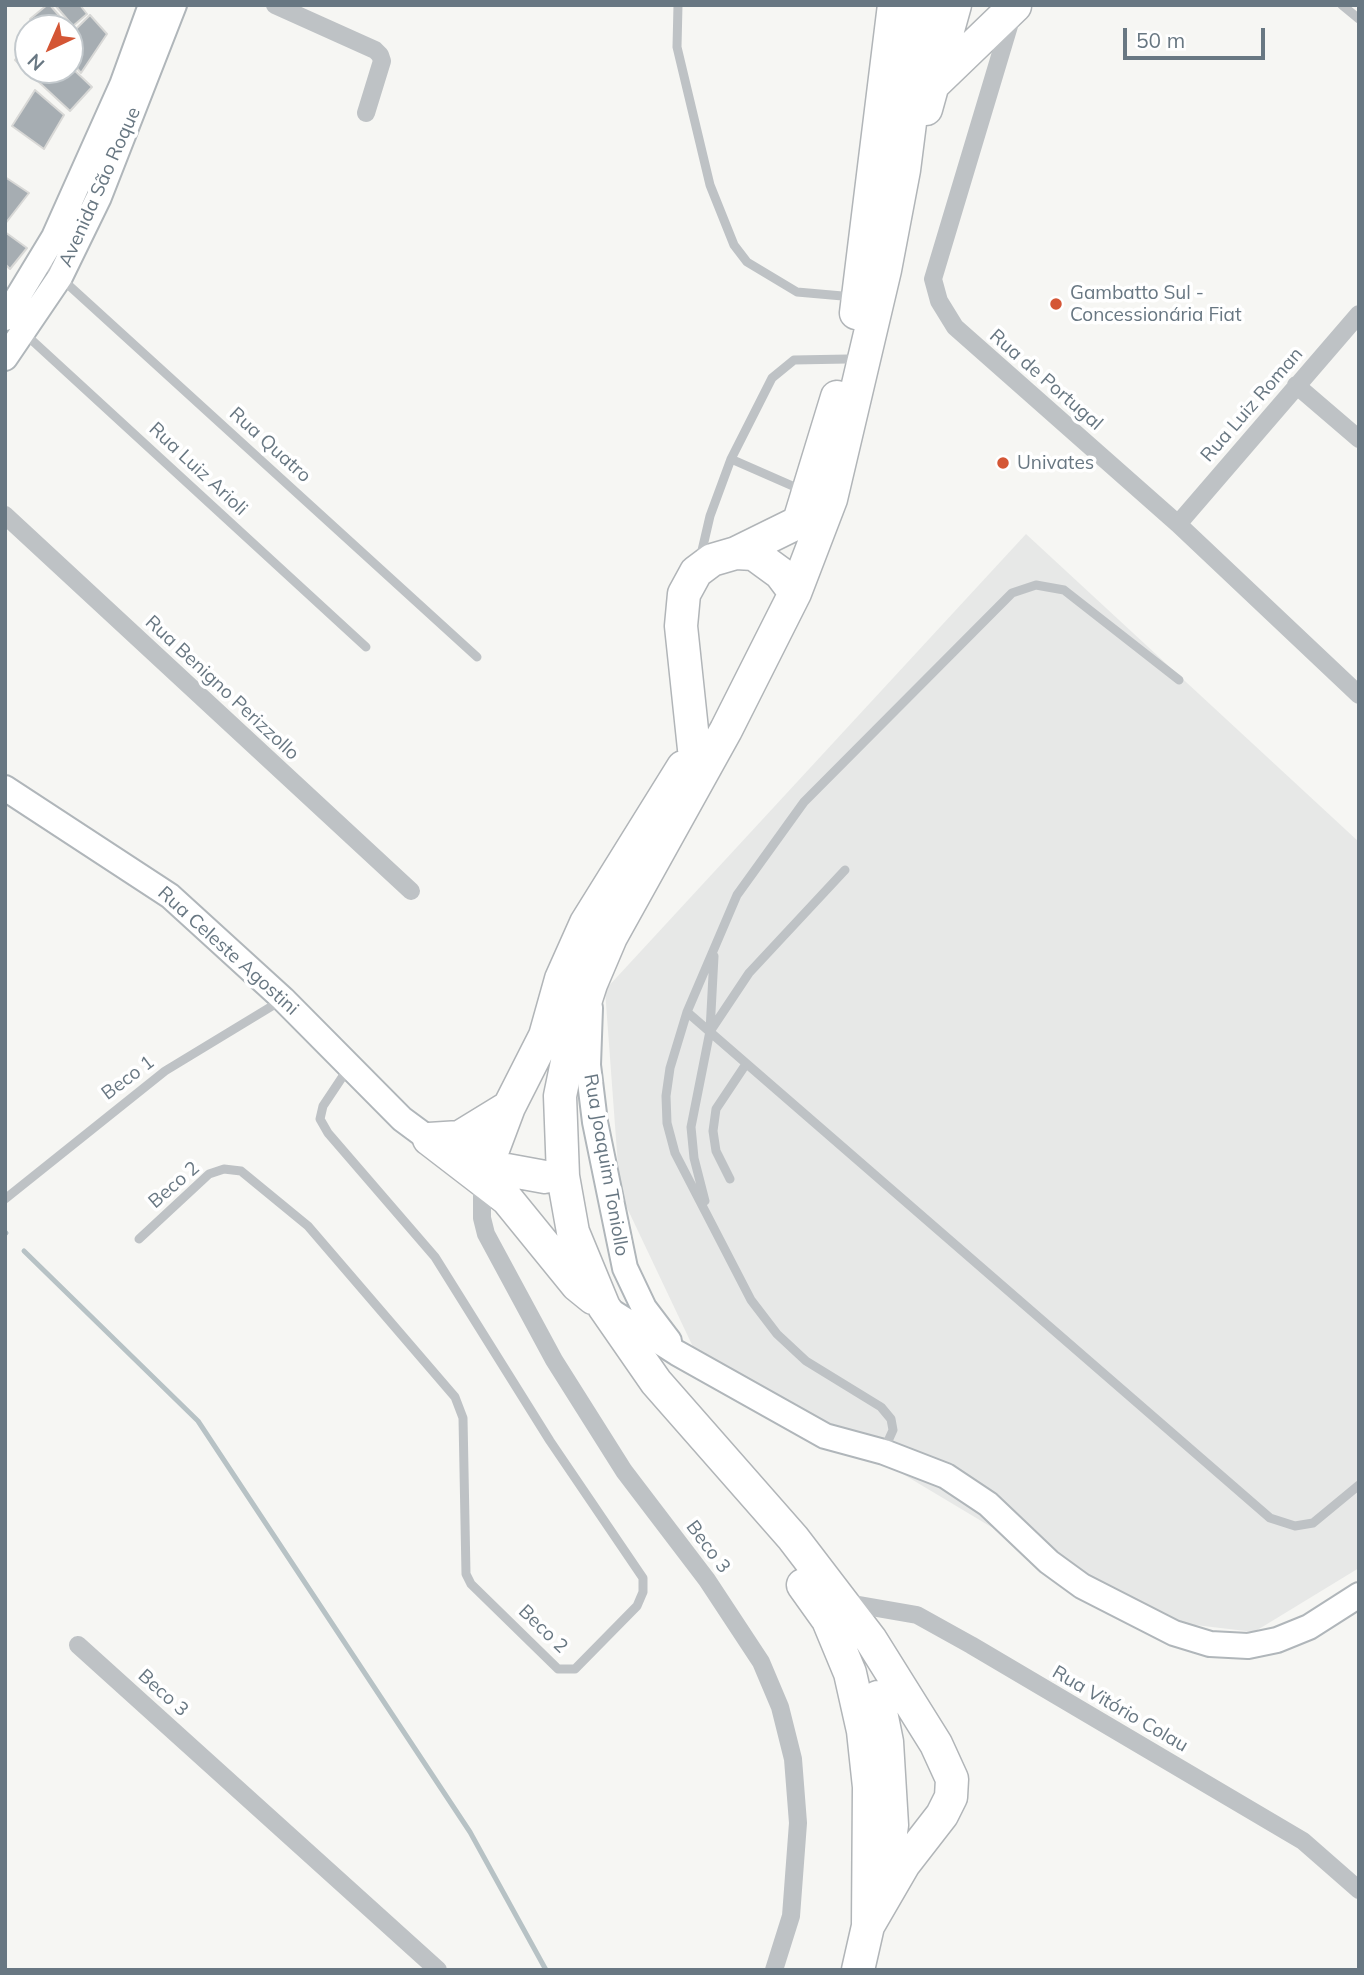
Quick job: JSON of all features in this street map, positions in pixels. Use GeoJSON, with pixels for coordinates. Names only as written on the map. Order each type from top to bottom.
{"type":"FeatureCollection","features":[{"type":"Feature","properties":{"kind":"highway"},"geometry":{"type":"LineString","coordinates":[[868,1926],[904,1864],[942,1815],[951,1797],[952,1779],[941,1755],[871,1640],[793,1538],[656,1382],[604,1307],[573,1232],[563,1176],[560,1096],[569,1052],[591,984],[611,937],[726,730],[787,583],[799,522],[810,493],[848,359],[859,297],[894,5]]}},
{"type":"Feature","properties":{"kind":"highway"},"geometry":{"type":"LineString","coordinates":[[484,1172],[509,1107],[545,1036],[561,979],[586,923],[694,750],[831,499],[885,270],[904,170],[925,5]]}},
{"type":"Feature","properties":{"kind":"highway"},"geometry":{"type":"LineString","coordinates":[[904,170],[936,82],[955,5]]}},
{"type":"Feature","properties":{"kind":"highway"},"geometry":{"type":"LineString","coordinates":[[936,82],[1014,5]]}},
{"type":"Feature","properties":{"kind":"highway"},"geometry":{"type":"LineString","coordinates":[[694,750],[681,626],[684,594],[696,572],[712,560],[736,553],[799,522]]}},
{"type":"Feature","properties":{"kind":"highway"},"geometry":{"type":"LineString","coordinates":[[736,553],[754,554],[787,583]]}},
{"type":"Feature","properties":{"kind":"highway"},"geometry":{"type":"LineString","coordinates":[[545,1036],[545,1177],[556,1228],[577,1285],[602,1340],[640,1394],[769,1539],[828,1620],[850,1673],[863,1731],[869,1787],[868,1926]]}},
{"type":"Feature","properties":{"kind":"highway"},"geometry":{"type":"LineString","coordinates":[[429,1139],[460,1138],[509,1107]]}},
{"type":"Feature","properties":{"kind":"highway"},"geometry":{"type":"LineString","coordinates":[[429,1139],[484,1172],[577,1285],[604,1307]]}},
{"type":"Feature","properties":{"kind":"highway"},"geometry":{"type":"LineString","coordinates":[[484,1172],[545,1177]]}},
{"type":"Feature","properties":{"kind":"highway"},"geometry":{"type":"LineString","coordinates":[[842,1602],[878,1698],[887,1742],[892,1825],[885,1877],[868,1926],[858,1970]]}},
{"type":"Feature","properties":{"kind":"highway"},"geometry":{"type":"LineString","coordinates":[[869,1787],[879,1813],[892,1825],[921,1826],[942,1815]]}},
{"type":"Feature","properties":{"kind":"street","name":"Avenida São Roque"},"geometry":{"type":"LineString","coordinates":[[6,317],[54,237],[122,85],[150,5]]}},
{"type":"Feature","properties":{"kind":"street","name":"Avenida São Roque"},"geometry":{"type":"LineString","coordinates":[[5,358],[25,333],[60,277],[99,197],[174,5]]}},
{"type":"Feature","properties":{"kind":"street"},"geometry":{"type":"LineString","coordinates":[[275,5],[375,50],[380,55],[382,61],[366,113]]}},
{"type":"Feature","properties":{"kind":"street","name":"Rua de Portugal"},"geometry":{"type":"LineString","coordinates":[[1014,5],[933,279],[939,301],[955,327],[1178,524],[1359,695]]}},
{"type":"Feature","properties":{"kind":"street","name":"Rua Luiz Roman"},"geometry":{"type":"LineString","coordinates":[[1178,524],[1359,314]]}},
{"type":"Feature","properties":{"kind":"street"},"geometry":{"type":"LineString","coordinates":[[1296,385],[1359,439]]}},
{"type":"Feature","properties":{"kind":"street","name":"Rua Benigno Perizzollo"},"geometry":{"type":"LineString","coordinates":[[5,515],[411,891]]}},
{"type":"Feature","properties":{"kind":"street","name":"Rua Celeste Agostini"},"geometry":{"type":"LineString","coordinates":[[5,788],[170,896],[283,999],[402,1119],[429,1139]]}},
{"type":"Feature","properties":{"kind":"street","name":"Rua Joaquim Toniollo"},"geometry":{"type":"LineString","coordinates":[[591,984],[588,1065],[592,1099],[625,1268],[644,1308],[677,1353],[825,1436],[884,1452],[946,1476],[988,1504],[1049,1562],[1082,1586],[1174,1633],[1210,1644],[1248,1646],[1277,1640],[1309,1627],[1359,1595]]}},
{"type":"Feature","properties":{"kind":"street","name":"Beco 3"},"geometry":{"type":"LineString","coordinates":[[484,1172],[482,1218],[486,1234],[554,1360],[624,1471],[707,1580],[761,1662],[780,1707],[793,1759],[798,1823],[791,1916],[774,1970]]}},
{"type":"Feature","properties":{"kind":"street"},"geometry":{"type":"LineString","coordinates":[[604,1307],[677,1353]]}},
{"type":"Feature","properties":{"kind":"street","name":"Rua Vitório Colau"},"geometry":{"type":"LineString","coordinates":[[842,1602],[917,1615],[971,1644],[1145,1751],[1207,1783],[1303,1841],[1359,1890]]}},
{"type":"Feature","properties":{"kind":"street","name":"Beco 3"},"geometry":{"type":"LineString","coordinates":[[78,1645],[438,1970]]}},
{"type":"Feature","properties":{"kind":"lane"},"geometry":{"type":"LineString","coordinates":[[678,5],[677,47],[710,185],[734,245],[747,262],[797,292],[859,297]]}},
{"type":"Feature","properties":{"kind":"lane"},"geometry":{"type":"LineString","coordinates":[[1342,5],[1359,19]]}},
{"type":"Feature","properties":{"kind":"lane","name":"Rua Quatro"},"geometry":{"type":"LineString","coordinates":[[40,260],[477,657]]}},
{"type":"Feature","properties":{"kind":"lane","name":"Rua Luiz Arioli"},"geometry":{"type":"LineString","coordinates":[[6,317],[366,647]]}},
{"type":"Feature","properties":{"kind":"lane"},"geometry":{"type":"LineString","coordinates":[[696,572],[710,516],[732,459],[772,378],[794,360],[848,359]]}},
{"type":"Feature","properties":{"kind":"lane"},"geometry":{"type":"LineString","coordinates":[[732,459],[810,493]]}},
{"type":"Feature","properties":{"kind":"lane"},"geometry":{"type":"LineString","coordinates":[[884,1452],[893,1430],[891,1419],[881,1408],[806,1361],[777,1334],[751,1300],[675,1153],[667,1124],[670,1068],[687,1012],[737,895],[804,802],[1012,593],[1036,585],[1064,590],[1179,680]]}},
{"type":"Feature","properties":{"kind":"lane"},"geometry":{"type":"LineString","coordinates":[[710,1031],[750,973],[845,870]]}},
{"type":"Feature","properties":{"kind":"lane"},"geometry":{"type":"LineString","coordinates":[[708,1213],[694,1158],[691,1127],[710,1031],[714,950]]}},
{"type":"Feature","properties":{"kind":"lane","name":"Beco 1"},"geometry":{"type":"LineString","coordinates":[[5,1199],[165,1071],[283,999]]}},
{"type":"Feature","properties":{"kind":"lane"},"geometry":{"type":"LineString","coordinates":[[687,1012],[1270,1518],[1295,1525],[1313,1523],[1359,1485]]}},
{"type":"Feature","properties":{"kind":"lane"},"geometry":{"type":"LineString","coordinates":[[730,1179],[716,1151],[713,1131],[716,1108],[746,1064]]}},
{"type":"Feature","properties":{"kind":"lane","name":"Beco 2"},"geometry":{"type":"LineString","coordinates":[[139,1239],[209,1174],[224,1169],[241,1171],[309,1226],[456,1397],[463,1418],[466,1574],[471,1584],[558,1669],[575,1669],[637,1606],[643,1592],[643,1577],[550,1441],[435,1257],[328,1133],[320,1118],[323,1106],[350,1066]]}},
{"type":"Feature","properties":{"kind":"shaded area"},"geometry":{"type":"Polygon","coordinates":[[[1026,534],[1359,842],[1359,1568],[1254,1632],[1145,1619],[694,1349],[620,1193],[605,990],[1026,534]]]}},
{"type":"Feature","properties":{"kind":"building"},"geometry":{"type":"Polygon","coordinates":[[[50,5],[58,14],[36,14],[50,5]]]}},
{"type":"Feature","properties":{"kind":"building"},"geometry":{"type":"Polygon","coordinates":[[[55,5],[80,5],[87,14],[84,17],[84,14],[63,14],[55,5]]]}},
{"type":"Feature","properties":{"kind":"building"},"geometry":{"type":"Polygon","coordinates":[[[90,15],[107,34],[84,68],[84,21],[90,15]]]}},
{"type":"Feature","properties":{"kind":"building"},"geometry":{"type":"Polygon","coordinates":[[[84,79],[92,87],[70,111],[41,84],[84,84],[84,79]]]}},
{"type":"Feature","properties":{"kind":"building"},"geometry":{"type":"Polygon","coordinates":[[[35,90],[64,115],[44,149],[12,126],[35,90]]]}},
{"type":"Feature","properties":{"kind":"building"},"geometry":{"type":"Polygon","coordinates":[[[5,177],[29,193],[5,224],[5,177]]]}},
{"type":"Feature","properties":{"kind":"building"},"geometry":{"type":"Polygon","coordinates":[[[5,232],[27,248],[10,269],[5,264],[5,232]]]}},
{"type":"Feature","properties":{"kind":"waterway"},"geometry":{"type":"LineString","coordinates":[[24,1251],[198,1421],[470,1832],[546,1970]]}},
{"type":"Feature","properties":{"kind":"place","name":"Gambatto Sul - Concessionária Fiat"},"geometry":{"type":"Point","coordinates":[1056,304]}},
{"type":"Feature","properties":{"kind":"place","name":"Univates"},"geometry":{"type":"Point","coordinates":[1003,463]}}]}
